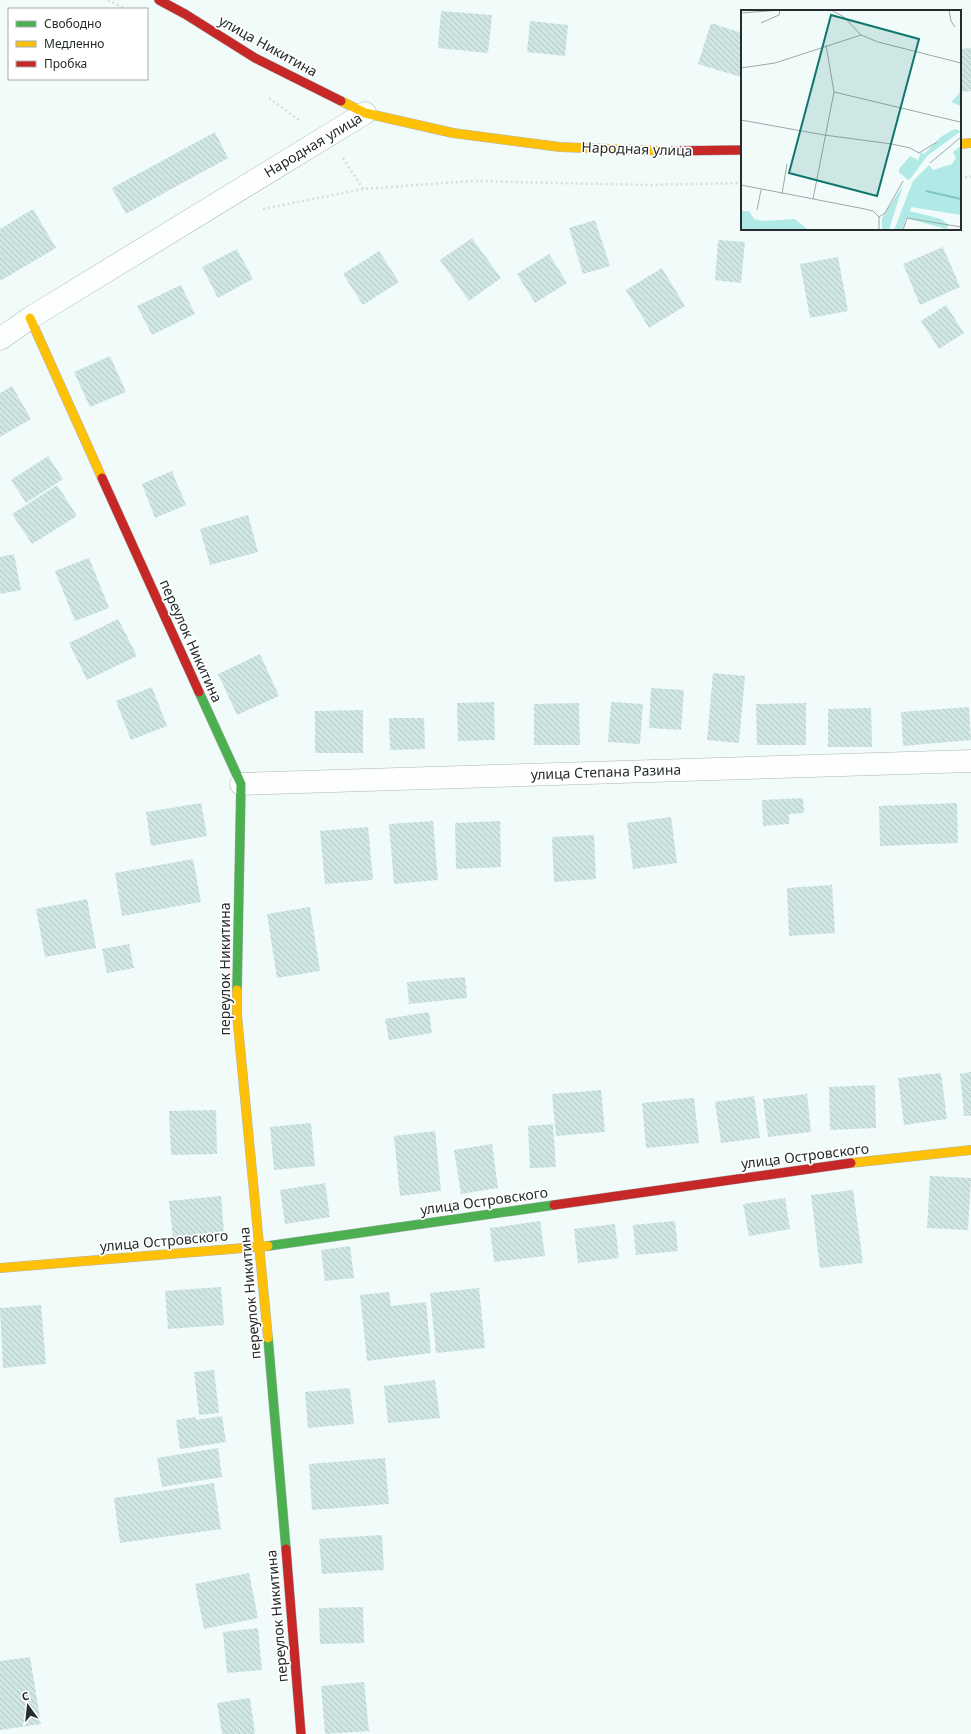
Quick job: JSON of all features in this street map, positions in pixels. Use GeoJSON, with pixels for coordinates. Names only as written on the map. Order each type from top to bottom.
{"type":"FeatureCollection","features":[{"type":"Feature","properties":{"kind":"street","name":"улица Никитина"},"geometry":{"type":"LineString","coordinates":[[159,0],[178,7],[255,58],[365,113]]}},
{"type":"Feature","properties":{"kind":"street","name":"Народная улица"},"geometry":{"type":"LineString","coordinates":[[0,339],[30,318],[328,134],[365,113],[453,133],[560,147],[685,152],[741,150]]}},
{"type":"Feature","properties":{"kind":"street"},"geometry":{"type":"LineString","coordinates":[[961,144],[971,143]]}},
{"type":"Feature","properties":{"kind":"street","name":"переулок Никитина"},"geometry":{"type":"LineString","coordinates":[[30,318],[240,784],[236,1015],[261,1247],[301,1734]]}},
{"type":"Feature","properties":{"kind":"street","name":"улица Степана Разина"},"geometry":{"type":"LineString","coordinates":[[240,784],[971,761]]}},
{"type":"Feature","properties":{"kind":"street","name":"улица Островского"},"geometry":{"type":"LineString","coordinates":[[0,1268],[261,1247],[800,1169],[971,1150]]}},
{"type":"Feature","properties":{"kind":"path"},"geometry":{"type":"LineString","coordinates":[[108,0],[124,8]]}},
{"type":"Feature","properties":{"kind":"path"},"geometry":{"type":"LineString","coordinates":[[266,96],[305,124],[328,134],[363,189]]}},
{"type":"Feature","properties":{"kind":"path"},"geometry":{"type":"LineString","coordinates":[[262,210],[363,189],[472,181],[648,185],[741,183]]}},
{"type":"Feature","properties":{"kind":"building"},"geometry":{"type":"Polygon","coordinates":[[[441,11],[492,15],[488,53],[438,48],[441,11]]]}},
{"type":"Feature","properties":{"kind":"building"},"geometry":{"type":"Polygon","coordinates":[[[530,21],[568,25],[565,56],[527,52],[530,21]]]}},
{"type":"Feature","properties":{"kind":"building"},"geometry":{"type":"Polygon","coordinates":[[[711,23],[741,33],[741,77],[698,64],[711,23]]]}},
{"type":"Feature","properties":{"kind":"building"},"geometry":{"type":"Polygon","coordinates":[[[971,48],[971,91],[961,92],[961,49],[971,48]]]}},
{"type":"Feature","properties":{"kind":"building"},"geometry":{"type":"Polygon","coordinates":[[[215,132],[228,158],[126,214],[112,188],[215,132]]]}},
{"type":"Feature","properties":{"kind":"building"},"geometry":{"type":"Polygon","coordinates":[[[33,209],[56,248],[0,281],[0,229],[33,209]]]}},
{"type":"Feature","properties":{"kind":"building"},"geometry":{"type":"Polygon","coordinates":[[[595,220],[610,266],[583,274],[569,228],[595,220]]]}},
{"type":"Feature","properties":{"kind":"building"},"geometry":{"type":"Polygon","coordinates":[[[472,238],[501,278],[469,301],[440,260],[472,238]]]}},
{"type":"Feature","properties":{"kind":"building"},"geometry":{"type":"Polygon","coordinates":[[[718,240],[745,242],[741,283],[715,280],[718,240]]]}},
{"type":"Feature","properties":{"kind":"building"},"geometry":{"type":"Polygon","coordinates":[[[943,247],[960,287],[920,305],[903,264],[943,247]]]}},
{"type":"Feature","properties":{"kind":"building"},"geometry":{"type":"Polygon","coordinates":[[[237,249],[253,279],[218,298],[202,267],[237,249]]]}},
{"type":"Feature","properties":{"kind":"building"},"geometry":{"type":"Polygon","coordinates":[[[379,251],[399,282],[363,305],[343,274],[379,251]]]}},
{"type":"Feature","properties":{"kind":"building"},"geometry":{"type":"Polygon","coordinates":[[[549,254],[567,283],[535,303],[517,274],[549,254]]]}},
{"type":"Feature","properties":{"kind":"building"},"geometry":{"type":"Polygon","coordinates":[[[838,257],[848,311],[810,318],[800,264],[838,257]]]}},
{"type":"Feature","properties":{"kind":"building"},"geometry":{"type":"Polygon","coordinates":[[[662,268],[685,306],[649,328],[626,290],[662,268]]]}},
{"type":"Feature","properties":{"kind":"building"},"geometry":{"type":"Polygon","coordinates":[[[181,285],[195,314],[152,335],[137,306],[181,285]]]}},
{"type":"Feature","properties":{"kind":"building"},"geometry":{"type":"Polygon","coordinates":[[[946,305],[964,333],[939,349],[921,321],[946,305]]]}},
{"type":"Feature","properties":{"kind":"building"},"geometry":{"type":"Polygon","coordinates":[[[110,356],[126,392],[90,407],[74,372],[110,356]]]}},
{"type":"Feature","properties":{"kind":"building"},"geometry":{"type":"Polygon","coordinates":[[[12,386],[31,419],[0,437],[0,393],[12,386]]]}},
{"type":"Feature","properties":{"kind":"building"},"geometry":{"type":"Polygon","coordinates":[[[48,456],[63,479],[26,503],[11,480],[48,456]]]}},
{"type":"Feature","properties":{"kind":"building"},"geometry":{"type":"Polygon","coordinates":[[[172,471],[186,505],[155,518],[142,484],[172,471]]]}},
{"type":"Feature","properties":{"kind":"building"},"geometry":{"type":"Polygon","coordinates":[[[57,485],[77,516],[32,544],[12,514],[57,485]]]}},
{"type":"Feature","properties":{"kind":"building"},"geometry":{"type":"Polygon","coordinates":[[[248,515],[258,552],[210,565],[200,529],[248,515]]]}},
{"type":"Feature","properties":{"kind":"building"},"geometry":{"type":"Polygon","coordinates":[[[14,554],[21,590],[0,594],[0,557],[14,554]]]}},
{"type":"Feature","properties":{"kind":"building"},"geometry":{"type":"Polygon","coordinates":[[[89,558],[109,608],[75,621],[55,571],[89,558]]]}},
{"type":"Feature","properties":{"kind":"building"},"geometry":{"type":"Polygon","coordinates":[[[118,619],[137,656],[87,680],[69,643],[118,619]]]}},
{"type":"Feature","properties":{"kind":"building"},"geometry":{"type":"Polygon","coordinates":[[[260,654],[279,696],[237,715],[218,674],[260,654]]]}},
{"type":"Feature","properties":{"kind":"building"},"geometry":{"type":"Polygon","coordinates":[[[713,673],[745,676],[739,743],[707,740],[713,673]]]}},
{"type":"Feature","properties":{"kind":"building"},"geometry":{"type":"Polygon","coordinates":[[[152,687],[167,726],[131,740],[116,701],[152,687]]]}},
{"type":"Feature","properties":{"kind":"building"},"geometry":{"type":"Polygon","coordinates":[[[651,688],[684,690],[681,730],[649,728],[651,688]]]}},
{"type":"Feature","properties":{"kind":"building"},"geometry":{"type":"Polygon","coordinates":[[[494,702],[495,740],[458,741],[457,703],[494,702]]]}},
{"type":"Feature","properties":{"kind":"building"},"geometry":{"type":"Polygon","coordinates":[[[611,702],[643,704],[640,744],[608,742],[611,702]]]}},
{"type":"Feature","properties":{"kind":"building"},"geometry":{"type":"Polygon","coordinates":[[[579,703],[580,745],[534,745],[534,704],[579,703]]]}},
{"type":"Feature","properties":{"kind":"building"},"geometry":{"type":"Polygon","coordinates":[[[806,703],[806,745],[757,745],[756,704],[806,703]]]}},
{"type":"Feature","properties":{"kind":"building"},"geometry":{"type":"Polygon","coordinates":[[[969,707],[971,740],[903,746],[901,712],[969,707]]]}},
{"type":"Feature","properties":{"kind":"building"},"geometry":{"type":"Polygon","coordinates":[[[871,708],[872,747],[828,747],[828,709],[871,708]]]}},
{"type":"Feature","properties":{"kind":"building"},"geometry":{"type":"Polygon","coordinates":[[[363,710],[363,753],[315,753],[315,711],[363,710]]]}},
{"type":"Feature","properties":{"kind":"building"},"geometry":{"type":"Polygon","coordinates":[[[389,718],[424,718],[425,749],[390,750],[389,718]]]}},
{"type":"Feature","properties":{"kind":"building"},"geometry":{"type":"Polygon","coordinates":[[[803,798],[804,813],[789,814],[789,824],[763,826],[762,800],[803,798]]]}},
{"type":"Feature","properties":{"kind":"building"},"geometry":{"type":"Polygon","coordinates":[[[201,803],[207,836],[151,846],[146,812],[201,803]]]}},
{"type":"Feature","properties":{"kind":"building"},"geometry":{"type":"Polygon","coordinates":[[[957,803],[958,843],[880,846],[879,806],[957,803]]]}},
{"type":"Feature","properties":{"kind":"building"},"geometry":{"type":"Polygon","coordinates":[[[671,817],[677,863],[633,869],[627,823],[671,817]]]}},
{"type":"Feature","properties":{"kind":"building"},"geometry":{"type":"Polygon","coordinates":[[[433,821],[438,880],[394,884],[389,824],[433,821]]]}},
{"type":"Feature","properties":{"kind":"building"},"geometry":{"type":"Polygon","coordinates":[[[500,821],[501,867],[456,869],[455,823],[500,821]]]}},
{"type":"Feature","properties":{"kind":"building"},"geometry":{"type":"Polygon","coordinates":[[[368,827],[373,880],[325,884],[320,831],[368,827]]]}},
{"type":"Feature","properties":{"kind":"building"},"geometry":{"type":"Polygon","coordinates":[[[594,835],[596,879],[554,882],[552,837],[594,835]]]}},
{"type":"Feature","properties":{"kind":"building"},"geometry":{"type":"Polygon","coordinates":[[[193,859],[201,902],[122,916],[115,873],[193,859]]]}},
{"type":"Feature","properties":{"kind":"building"},"geometry":{"type":"Polygon","coordinates":[[[832,885],[835,933],[789,936],[787,888],[832,885]]]}},
{"type":"Feature","properties":{"kind":"building"},"geometry":{"type":"Polygon","coordinates":[[[87,899],[96,948],[45,957],[36,909],[87,899]]]}},
{"type":"Feature","properties":{"kind":"building"},"geometry":{"type":"Polygon","coordinates":[[[310,907],[320,971],[277,978],[267,914],[310,907]]]}},
{"type":"Feature","properties":{"kind":"building"},"geometry":{"type":"Polygon","coordinates":[[[129,944],[134,968],[107,973],[102,949],[129,944]]]}},
{"type":"Feature","properties":{"kind":"building"},"geometry":{"type":"Polygon","coordinates":[[[465,977],[467,998],[409,1004],[407,982],[465,977]]]}},
{"type":"Feature","properties":{"kind":"building"},"geometry":{"type":"Polygon","coordinates":[[[429,1012],[432,1033],[389,1040],[385,1019],[429,1012]]]}},
{"type":"Feature","properties":{"kind":"building"},"geometry":{"type":"Polygon","coordinates":[[[971,1072],[971,1116],[964,1116],[960,1074],[971,1072]]]}},
{"type":"Feature","properties":{"kind":"building"},"geometry":{"type":"Polygon","coordinates":[[[941,1073],[947,1119],[904,1125],[898,1078],[941,1073]]]}},
{"type":"Feature","properties":{"kind":"building"},"geometry":{"type":"Polygon","coordinates":[[[875,1085],[876,1128],[830,1130],[829,1087],[875,1085]]]}},
{"type":"Feature","properties":{"kind":"building"},"geometry":{"type":"Polygon","coordinates":[[[601,1090],[605,1132],[556,1136],[552,1094],[601,1090]]]}},
{"type":"Feature","properties":{"kind":"building"},"geometry":{"type":"Polygon","coordinates":[[[807,1094],[811,1132],[768,1137],[763,1099],[807,1094]]]}},
{"type":"Feature","properties":{"kind":"building"},"geometry":{"type":"Polygon","coordinates":[[[754,1096],[760,1138],[721,1143],[715,1102],[754,1096]]]}},
{"type":"Feature","properties":{"kind":"building"},"geometry":{"type":"Polygon","coordinates":[[[694,1098],[699,1143],[646,1148],[642,1103],[694,1098]]]}},
{"type":"Feature","properties":{"kind":"building"},"geometry":{"type":"Polygon","coordinates":[[[216,1110],[217,1154],[171,1155],[169,1111],[216,1110]]]}},
{"type":"Feature","properties":{"kind":"building"},"geometry":{"type":"Polygon","coordinates":[[[311,1123],[315,1166],[274,1170],[270,1127],[311,1123]]]}},
{"type":"Feature","properties":{"kind":"building"},"geometry":{"type":"Polygon","coordinates":[[[553,1124],[556,1167],[530,1168],[528,1126],[553,1124]]]}},
{"type":"Feature","properties":{"kind":"building"},"geometry":{"type":"Polygon","coordinates":[[[435,1131],[441,1191],[400,1196],[394,1136],[435,1131]]]}},
{"type":"Feature","properties":{"kind":"building"},"geometry":{"type":"Polygon","coordinates":[[[492,1144],[498,1188],[461,1194],[454,1150],[492,1144]]]}},
{"type":"Feature","properties":{"kind":"building"},"geometry":{"type":"Polygon","coordinates":[[[930,1176],[971,1178],[968,1230],[927,1228],[930,1176]]]}},
{"type":"Feature","properties":{"kind":"building"},"geometry":{"type":"Polygon","coordinates":[[[325,1183],[330,1217],[285,1224],[280,1190],[325,1183]]]}},
{"type":"Feature","properties":{"kind":"building"},"geometry":{"type":"Polygon","coordinates":[[[853,1190],[863,1263],[820,1268],[811,1195],[853,1190]]]}},
{"type":"Feature","properties":{"kind":"building"},"geometry":{"type":"Polygon","coordinates":[[[221,1196],[224,1233],[173,1238],[169,1201],[221,1196]]]}},
{"type":"Feature","properties":{"kind":"building"},"geometry":{"type":"Polygon","coordinates":[[[785,1198],[790,1229],[749,1236],[743,1204],[785,1198]]]}},
{"type":"Feature","properties":{"kind":"building"},"geometry":{"type":"Polygon","coordinates":[[[540,1221],[545,1256],[494,1262],[490,1228],[540,1221]]]}},
{"type":"Feature","properties":{"kind":"building"},"geometry":{"type":"Polygon","coordinates":[[[675,1221],[678,1251],[636,1255],[633,1225],[675,1221]]]}},
{"type":"Feature","properties":{"kind":"building"},"geometry":{"type":"Polygon","coordinates":[[[615,1224],[619,1258],[578,1263],[574,1229],[615,1224]]]}},
{"type":"Feature","properties":{"kind":"building"},"geometry":{"type":"Polygon","coordinates":[[[350,1246],[354,1278],[325,1281],[321,1250],[350,1246]]]}},
{"type":"Feature","properties":{"kind":"building"},"geometry":{"type":"Polygon","coordinates":[[[221,1287],[224,1325],[168,1329],[165,1291],[221,1287]]]}},
{"type":"Feature","properties":{"kind":"building"},"geometry":{"type":"Polygon","coordinates":[[[479,1288],[485,1348],[436,1353],[430,1293],[479,1288]]]}},
{"type":"Feature","properties":{"kind":"building"},"geometry":{"type":"Polygon","coordinates":[[[389,1292],[391,1306],[426,1302],[431,1353],[367,1361],[360,1295],[389,1292]]]}},
{"type":"Feature","properties":{"kind":"building"},"geometry":{"type":"Polygon","coordinates":[[[41,1305],[46,1364],[3,1368],[0,1308],[41,1305]]]}},
{"type":"Feature","properties":{"kind":"building"},"geometry":{"type":"Polygon","coordinates":[[[214,1370],[219,1413],[199,1415],[194,1372],[214,1370]]]}},
{"type":"Feature","properties":{"kind":"building"},"geometry":{"type":"Polygon","coordinates":[[[435,1380],[440,1418],[388,1423],[384,1386],[435,1380]]]}},
{"type":"Feature","properties":{"kind":"building"},"geometry":{"type":"Polygon","coordinates":[[[350,1388],[354,1424],[308,1428],[305,1392],[350,1388]]]}},
{"type":"Feature","properties":{"kind":"building"},"geometry":{"type":"Polygon","coordinates":[[[222,1416],[226,1442],[180,1449],[176,1420],[195,1417],[196,1420],[222,1416]]]}},
{"type":"Feature","properties":{"kind":"building"},"geometry":{"type":"Polygon","coordinates":[[[218,1448],[222,1477],[162,1487],[157,1458],[218,1448]]]}},
{"type":"Feature","properties":{"kind":"building"},"geometry":{"type":"Polygon","coordinates":[[[385,1458],[389,1504],[312,1510],[309,1464],[385,1458]]]}},
{"type":"Feature","properties":{"kind":"building"},"geometry":{"type":"Polygon","coordinates":[[[214,1483],[221,1529],[120,1543],[114,1498],[214,1483]]]}},
{"type":"Feature","properties":{"kind":"building"},"geometry":{"type":"Polygon","coordinates":[[[382,1535],[384,1570],[322,1574],[319,1539],[382,1535]]]}},
{"type":"Feature","properties":{"kind":"building"},"geometry":{"type":"Polygon","coordinates":[[[249,1573],[258,1618],[204,1629],[195,1584],[249,1573]]]}},
{"type":"Feature","properties":{"kind":"building"},"geometry":{"type":"Polygon","coordinates":[[[363,1607],[364,1643],[320,1644],[319,1608],[363,1607]]]}},
{"type":"Feature","properties":{"kind":"building"},"geometry":{"type":"Polygon","coordinates":[[[258,1628],[262,1670],[227,1673],[223,1632],[258,1628]]]}},
{"type":"Feature","properties":{"kind":"building"},"geometry":{"type":"Polygon","coordinates":[[[30,1657],[41,1724],[0,1730],[0,1661],[30,1657]]]}},
{"type":"Feature","properties":{"kind":"building"},"geometry":{"type":"Polygon","coordinates":[[[364,1682],[369,1731],[325,1734],[321,1686],[364,1682]]]}},
{"type":"Feature","properties":{"kind":"building"},"geometry":{"type":"Polygon","coordinates":[[[250,1698],[255,1734],[222,1734],[217,1703],[250,1698]]]}},
{"type":"Feature","properties":{"kind":"traffic: fast"},"geometry":{"type":"LineString","coordinates":[[199,692],[241,784],[237,990]]}},
{"type":"Feature","properties":{"kind":"traffic: fast"},"geometry":{"type":"LineString","coordinates":[[268,1246],[554,1205]]}},
{"type":"Feature","properties":{"kind":"traffic: fast"},"geometry":{"type":"LineString","coordinates":[[268,1338],[286,1549]]}},
{"type":"Feature","properties":{"kind":"traffic: slow"},"geometry":{"type":"LineString","coordinates":[[341,101],[365,113],[453,133],[560,147],[663,151]]}},
{"type":"Feature","properties":{"kind":"traffic: slow"},"geometry":{"type":"LineString","coordinates":[[961,144],[971,143]]}},
{"type":"Feature","properties":{"kind":"traffic: slow"},"geometry":{"type":"LineString","coordinates":[[30,318],[102,478]]}},
{"type":"Feature","properties":{"kind":"traffic: slow"},"geometry":{"type":"LineString","coordinates":[[237,990],[237,1015],[268,1338]]}},
{"type":"Feature","properties":{"kind":"traffic: slow"},"geometry":{"type":"LineString","coordinates":[[851,1163],[971,1150]]}},
{"type":"Feature","properties":{"kind":"traffic: slow"},"geometry":{"type":"LineString","coordinates":[[0,1268],[268,1246]]}},
{"type":"Feature","properties":{"kind":"traffic: jam"},"geometry":{"type":"LineString","coordinates":[[159,0],[185,14],[255,58],[341,101]]}},
{"type":"Feature","properties":{"kind":"traffic: jam"},"geometry":{"type":"LineString","coordinates":[[663,151],[741,150]]}},
{"type":"Feature","properties":{"kind":"traffic: jam"},"geometry":{"type":"LineString","coordinates":[[102,478],[199,692]]}},
{"type":"Feature","properties":{"kind":"traffic: jam"},"geometry":{"type":"LineString","coordinates":[[554,1205],[851,1163]]}},
{"type":"Feature","properties":{"kind":"traffic: jam"},"geometry":{"type":"LineString","coordinates":[[286,1549],[301,1734]]}}]}
